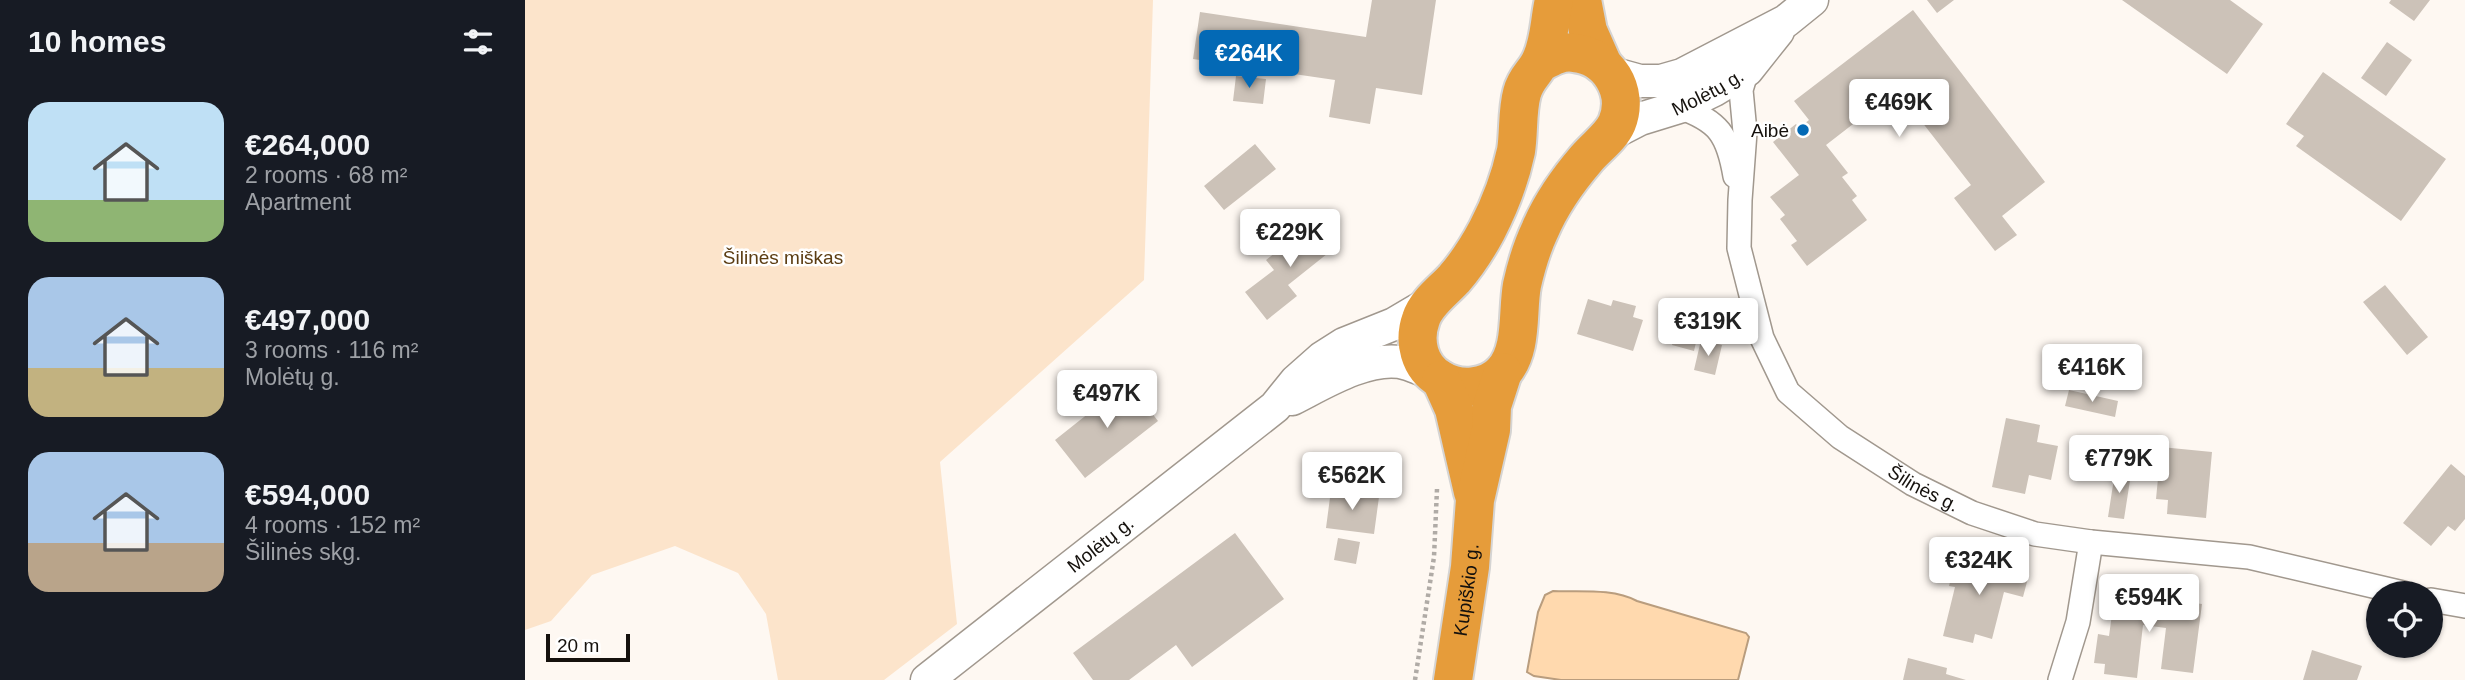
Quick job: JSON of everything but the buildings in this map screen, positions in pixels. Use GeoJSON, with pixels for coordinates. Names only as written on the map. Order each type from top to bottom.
{"type":"FeatureCollection","features":[{"type":"Feature","properties":{"kind":"highway"},"geometry":{"type":"LineString","coordinates":[[1540,63],[1550,32],[1553,0]]}},
{"type":"Feature","properties":{"kind":"highway"},"geometry":{"type":"LineString","coordinates":[[1582,0],[1588,32],[1607,69]]}},
{"type":"Feature","properties":{"kind":"highway"},"geometry":{"type":"LineString","coordinates":[[1540,63],[1554,55],[1572,52],[1590,56],[1607,69]]}},
{"type":"Feature","properties":{"kind":"highway","name":"Kupiškio g."},"geometry":{"type":"LineString","coordinates":[[1475,500],[1454,409],[1436,377],[1421,358],[1416,337],[1421,316],[1471,257],[1499,207],[1515,152],[1521,96],[1527,78],[1540,63]]}},
{"type":"Feature","properties":{"kind":"highway","name":"Kupiškio g."},"geometry":{"type":"LineString","coordinates":[[1453,680],[1470,567],[1475,500],[1491,430],[1492,406],[1503,372],[1513,356],[1523,283],[1539,230],[1569,181],[1616,123],[1621,105],[1618,87],[1607,69]]}},
{"type":"Feature","properties":{"kind":"highway"},"geometry":{"type":"LineString","coordinates":[[1436,377],[1455,386],[1472,387],[1489,382],[1503,372]]}},
{"type":"Feature","properties":{"kind":"main road","name":"Molėtų g."},"geometry":{"type":"LineString","coordinates":[[1607,69],[1640,80],[1661,80],[1682,75],[1786,21],[1812,0]]}},
{"type":"Feature","properties":{"kind":"main road","name":"Molėtų g."},"geometry":{"type":"LineString","coordinates":[[1607,136],[1640,119],[1679,107],[1747,70],[1786,21]]}},
{"type":"Feature","properties":{"kind":"main road","name":"Molėtų g."},"geometry":{"type":"LineString","coordinates":[[1275,408],[1296,381],[1322,358],[1344,344],[1394,324],[1433,300]]}},
{"type":"Feature","properties":{"kind":"main road","name":"Molėtų g."},"geometry":{"type":"LineString","coordinates":[[927,680],[1275,408],[1350,371],[1375,365],[1400,362],[1436,377]]}},
{"type":"Feature","properties":{"kind":"street","name":"Šilinės g."},"geometry":{"type":"LineString","coordinates":[[1747,70],[1741,90],[1745,132],[1739,248],[1762,338],[1788,392],[1840,437],[1913,484],[1972,513],[2035,534],[2249,557],[2366,584]]}},
{"type":"Feature","properties":{"kind":"street","name":"Šilinės g."},"geometry":{"type":"LineString","coordinates":[[1679,107],[1702,115],[1718,129],[1730,148],[1740,200]]}},
{"type":"Feature","properties":{"kind":"street"},"geometry":{"type":"LineString","coordinates":[[2060,680],[2078,622],[2091,542]]}},
{"type":"Feature","properties":{"kind":"street"},"geometry":{"type":"LineString","coordinates":[[2443,602],[2465,606]]}},
{"type":"Feature","properties":{"kind":"path"},"geometry":{"type":"LineString","coordinates":[[1415,680],[1434,557],[1437,476]]}},
{"type":"Feature","properties":{"kind":"green space","name":"Šilinės miškas"},"geometry":{"type":"Polygon","coordinates":[[[525,0],[1153,0],[1144,280],[940,462],[957,624],[884,680],[778,680],[766,614],[738,573],[675,546],[592,575],[551,621],[525,630],[525,0]]]}},
{"type":"Feature","properties":{"kind":"shaded area"},"geometry":{"type":"Polygon","coordinates":[[[1553,591],[1618,594],[1746,633],[1749,637],[1738,680],[1561,680],[1534,676],[1527,672],[1538,612],[1545,595],[1553,591]]]}},
{"type":"Feature","properties":{"kind":"place","name":"Aibė"},"geometry":{"type":"Point","coordinates":[1803,130]}}]}
